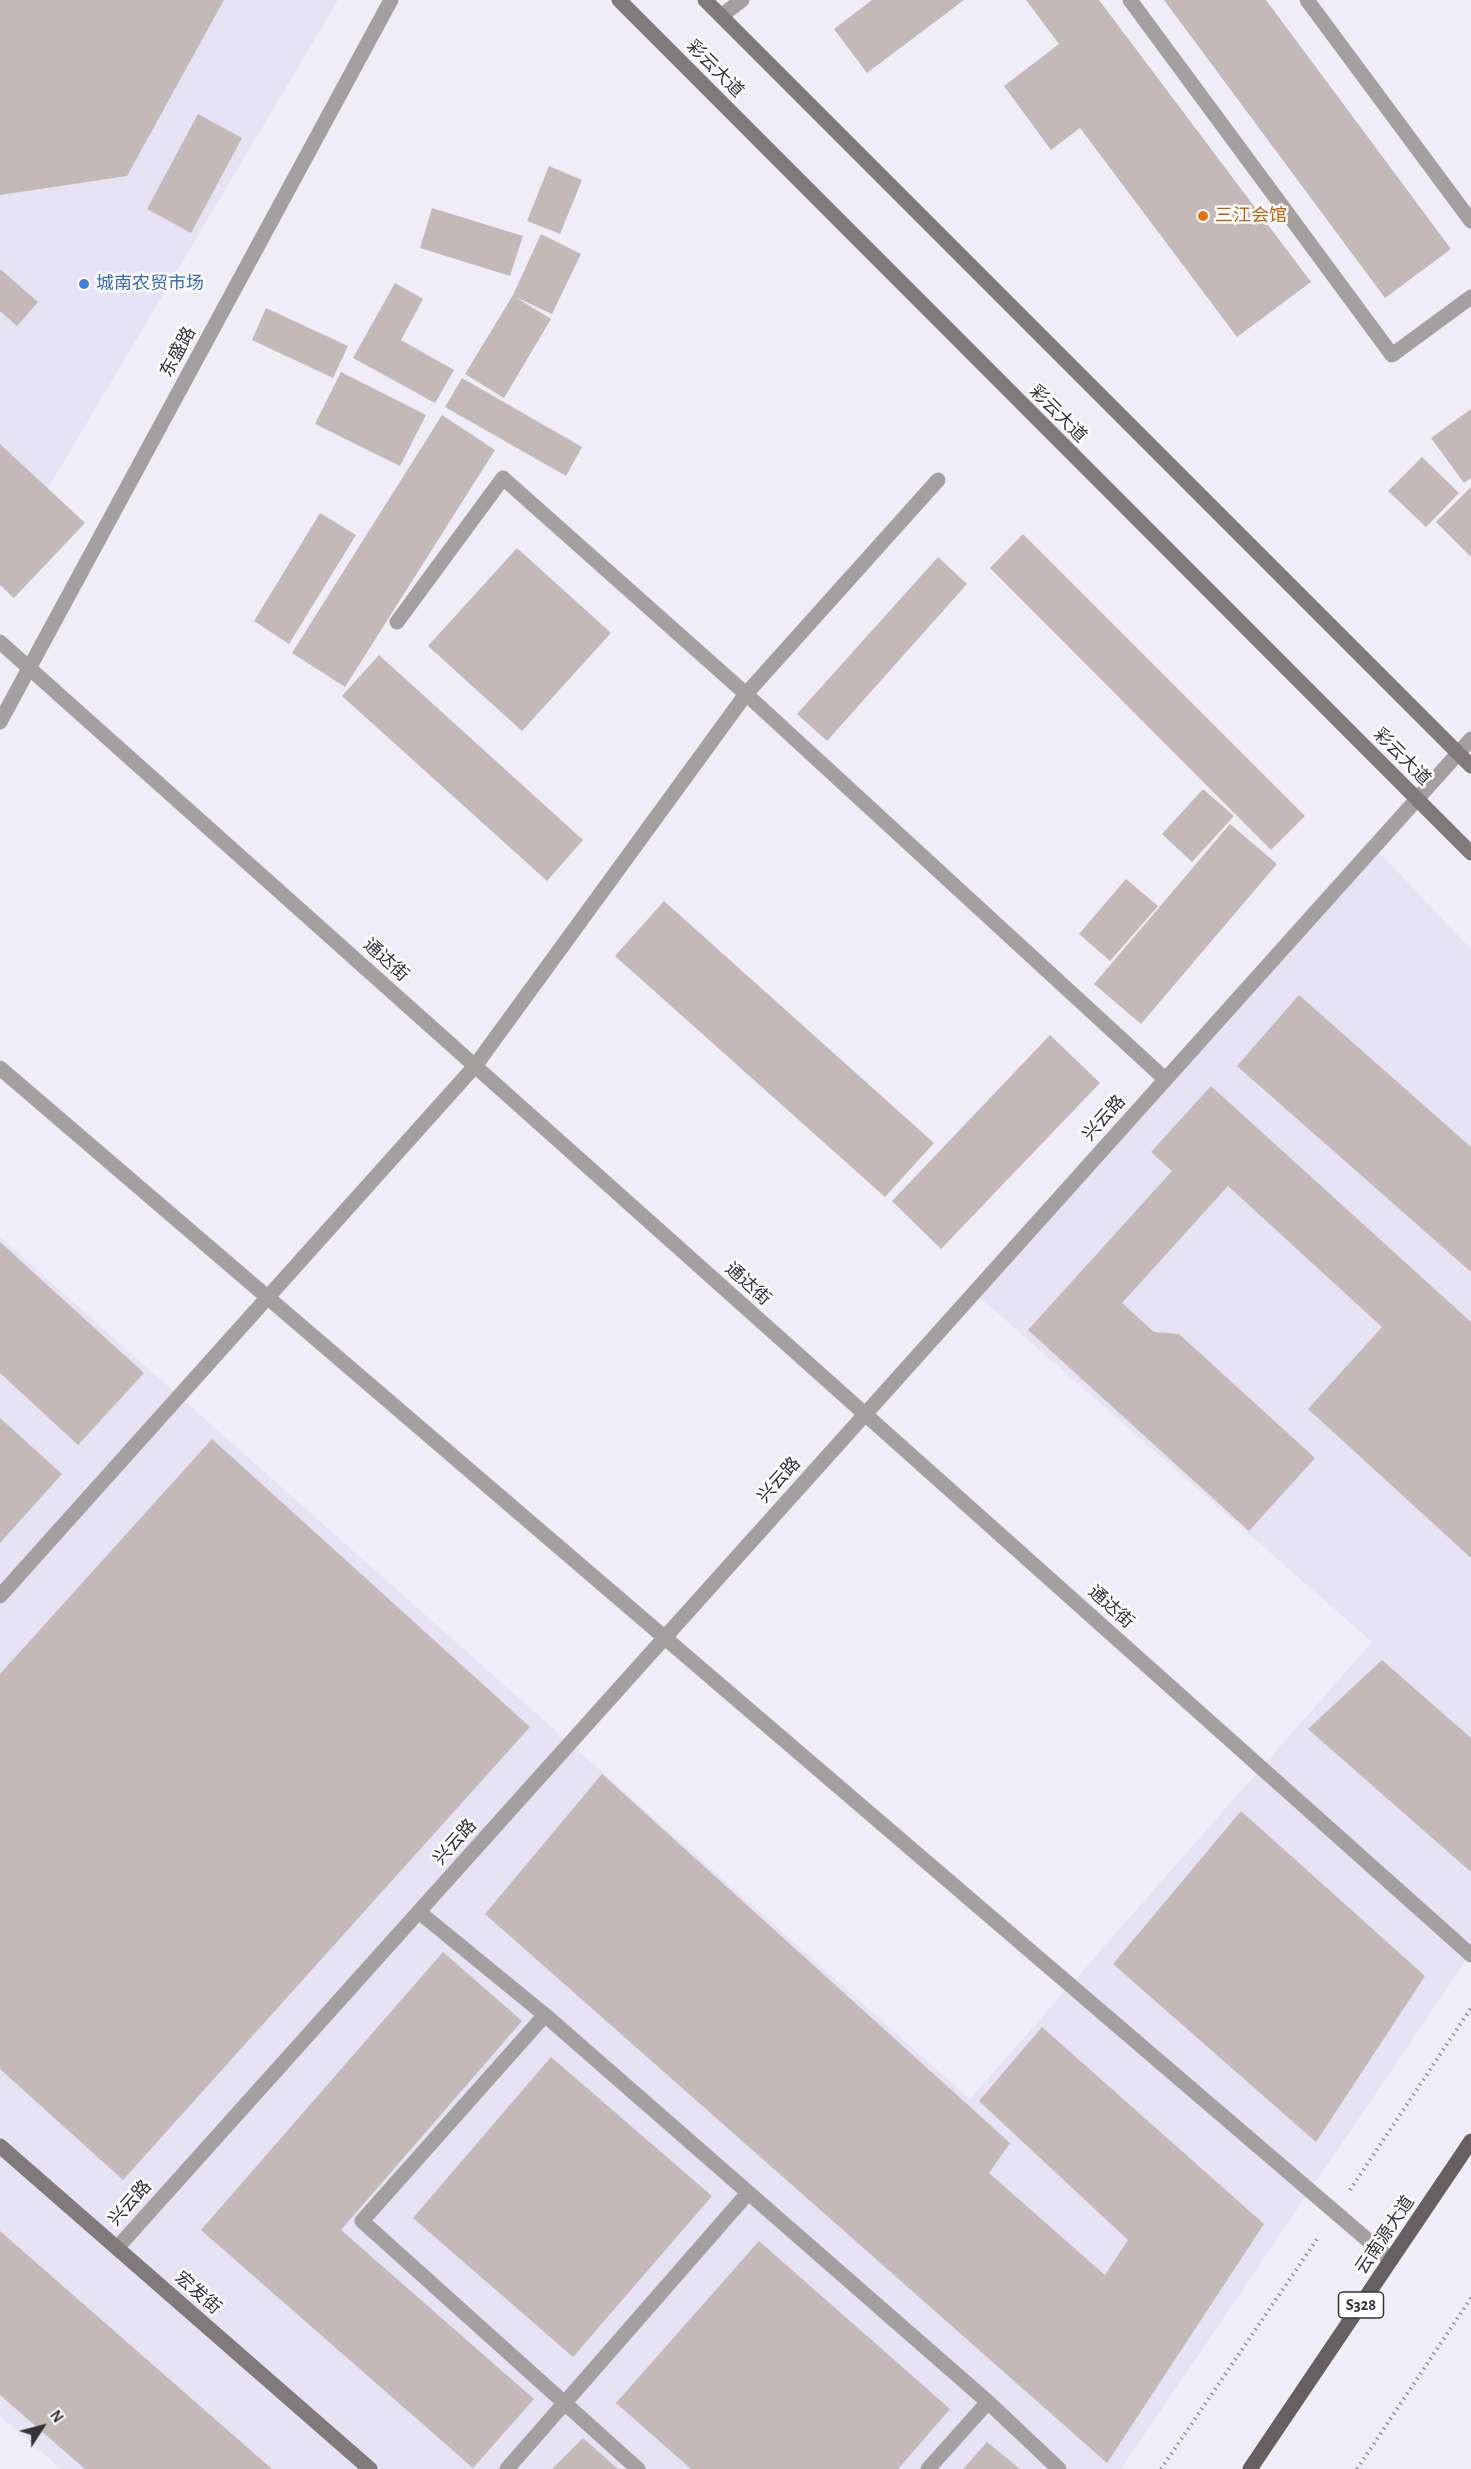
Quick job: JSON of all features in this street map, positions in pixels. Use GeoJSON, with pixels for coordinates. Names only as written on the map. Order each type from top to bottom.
{"type":"FeatureCollection","features":[{"type":"Feature","properties":{"kind":"main road","name":"彩云大道"},"geometry":{"type":"LineString","coordinates":[[619,0],[1471,853]]}},
{"type":"Feature","properties":{"kind":"main road"},"geometry":{"type":"LineString","coordinates":[[705,0],[1471,766]]}},
{"type":"Feature","properties":{"kind":"main road","name":"云南源大道"},"geometry":{"type":"LineString","coordinates":[[1250,2469],[1471,2141]]}},
{"type":"Feature","properties":{"kind":"main road","name":"宏发街"},"geometry":{"type":"LineString","coordinates":[[0,2146],[369,2469]]}},
{"type":"Feature","properties":{"kind":"street","name":"东盛路"},"geometry":{"type":"LineString","coordinates":[[0,722],[391,0]]}},
{"type":"Feature","properties":{"kind":"street"},"geometry":{"type":"LineString","coordinates":[[721,16],[742,0]]}},
{"type":"Feature","properties":{"kind":"street"},"geometry":{"type":"LineString","coordinates":[[1130,0],[1392,355],[1471,297]]}},
{"type":"Feature","properties":{"kind":"street"},"geometry":{"type":"LineString","coordinates":[[1307,0],[1471,221]]}},
{"type":"Feature","properties":{"kind":"street"},"geometry":{"type":"LineString","coordinates":[[397,622],[503,478],[746,694],[1165,1079]]}},
{"type":"Feature","properties":{"kind":"street"},"geometry":{"type":"LineString","coordinates":[[0,1596],[475,1066],[746,694],[938,480]]}},
{"type":"Feature","properties":{"kind":"street","name":"通达街"},"geometry":{"type":"LineString","coordinates":[[0,642],[1471,1955]]}},
{"type":"Feature","properties":{"kind":"street","name":"兴云路"},"geometry":{"type":"LineString","coordinates":[[117,2248],[1471,739]]}},
{"type":"Feature","properties":{"kind":"street"},"geometry":{"type":"LineString","coordinates":[[0,1068],[1392,2260]]}},
{"type":"Feature","properties":{"kind":"street"},"geometry":{"type":"LineString","coordinates":[[418,1911],[545,2015],[988,2402],[1059,2469]]}},
{"type":"Feature","properties":{"kind":"street"},"geometry":{"type":"LineString","coordinates":[[545,2015],[362,2221],[638,2469]]}},
{"type":"Feature","properties":{"kind":"street"},"geometry":{"type":"LineString","coordinates":[[507,2469],[748,2193]]}},
{"type":"Feature","properties":{"kind":"street"},"geometry":{"type":"LineString","coordinates":[[928,2469],[988,2402]]}},
{"type":"Feature","properties":{"kind":"path"},"geometry":{"type":"LineString","coordinates":[[1161,2469],[1471,2008]]}},
{"type":"Feature","properties":{"kind":"path"},"geometry":{"type":"LineString","coordinates":[[1357,2469],[1471,2298]]}},
{"type":"Feature","properties":{"kind":"shaded area","name":"城南农贸市场"},"geometry":{"type":"Polygon","coordinates":[[[0,0],[338,0],[0,569],[0,0]]]}},
{"type":"Feature","properties":{"kind":"shaded area"},"geometry":{"type":"Polygon","coordinates":[[[1368,841],[1471,949],[1471,1953],[1121,2469],[61,2469],[0,2416],[0,1237],[970,2099],[1372,1642],[969,1288],[1368,841]]]}},
{"type":"Feature","properties":{"kind":"building"},"geometry":{"type":"Polygon","coordinates":[[[0,0],[224,0],[127,176],[0,195],[0,0]]]}},
{"type":"Feature","properties":{"kind":"building"},"geometry":{"type":"Polygon","coordinates":[[[872,0],[964,0],[867,73],[834,29],[872,0]]]}},
{"type":"Feature","properties":{"kind":"building","name":"三江会馆"},"geometry":{"type":"Polygon","coordinates":[[[1026,0],[1099,0],[1311,282],[1237,337],[1080,128],[1051,150],[1004,86],[1059,44],[1026,0]]]}},
{"type":"Feature","properties":{"kind":"building"},"geometry":{"type":"Polygon","coordinates":[[[1164,0],[1266,0],[1451,249],[1385,298],[1164,0]]]}},
{"type":"Feature","properties":{"kind":"building"},"geometry":{"type":"Polygon","coordinates":[[[198,114],[242,138],[191,233],[147,209],[198,114]]]}},
{"type":"Feature","properties":{"kind":"building"},"geometry":{"type":"Polygon","coordinates":[[[549,166],[582,180],[560,234],[527,221],[549,166]]]}},
{"type":"Feature","properties":{"kind":"building"},"geometry":{"type":"Polygon","coordinates":[[[432,208],[523,236],[510,276],[420,248],[432,208]]]}},
{"type":"Feature","properties":{"kind":"building"},"geometry":{"type":"Polygon","coordinates":[[[541,234],[581,254],[552,314],[515,297],[551,319],[504,398],[465,374],[513,295],[541,234]]]}},
{"type":"Feature","properties":{"kind":"building"},"geometry":{"type":"Polygon","coordinates":[[[0,269],[38,302],[17,326],[0,311],[0,269]]]}},
{"type":"Feature","properties":{"kind":"building"},"geometry":{"type":"Polygon","coordinates":[[[395,283],[423,299],[401,340],[454,370],[435,403],[353,358],[395,283]]]}},
{"type":"Feature","properties":{"kind":"building"},"geometry":{"type":"Polygon","coordinates":[[[266,308],[348,346],[333,378],[252,340],[266,308]]]}},
{"type":"Feature","properties":{"kind":"building"},"geometry":{"type":"Polygon","coordinates":[[[341,372],[426,415],[400,466],[315,424],[341,372]]]}},
{"type":"Feature","properties":{"kind":"building"},"geometry":{"type":"Polygon","coordinates":[[[462,378],[582,447],[566,476],[445,407],[462,378]]]}},
{"type":"Feature","properties":{"kind":"building"},"geometry":{"type":"Polygon","coordinates":[[[1471,409],[1471,478],[1464,483],[1431,438],[1471,409]]]}},
{"type":"Feature","properties":{"kind":"building"},"geometry":{"type":"Polygon","coordinates":[[[442,415],[495,450],[345,687],[292,653],[442,415]]]}},
{"type":"Feature","properties":{"kind":"building"},"geometry":{"type":"Polygon","coordinates":[[[0,444],[85,523],[14,598],[0,585],[0,444]]]}},
{"type":"Feature","properties":{"kind":"building"},"geometry":{"type":"Polygon","coordinates":[[[1422,457],[1459,493],[1426,527],[1388,491],[1422,457]]]}},
{"type":"Feature","properties":{"kind":"building"},"geometry":{"type":"Polygon","coordinates":[[[1471,487],[1471,557],[1436,522],[1471,487]]]}},
{"type":"Feature","properties":{"kind":"building"},"geometry":{"type":"Polygon","coordinates":[[[320,513],[356,535],[289,644],[254,621],[320,513]]]}},
{"type":"Feature","properties":{"kind":"building"},"geometry":{"type":"Polygon","coordinates":[[[1023,534],[1305,816],[1271,850],[990,568],[1023,534]]]}},
{"type":"Feature","properties":{"kind":"building"},"geometry":{"type":"Polygon","coordinates":[[[517,548],[611,633],[522,731],[428,646],[517,548]]]}},
{"type":"Feature","properties":{"kind":"building"},"geometry":{"type":"Polygon","coordinates":[[[938,557],[967,584],[827,741],[797,714],[938,557]]]}},
{"type":"Feature","properties":{"kind":"building"},"geometry":{"type":"Polygon","coordinates":[[[379,655],[583,840],[547,881],[342,696],[379,655]]]}},
{"type":"Feature","properties":{"kind":"building"},"geometry":{"type":"Polygon","coordinates":[[[1203,789],[1234,816],[1192,862],[1162,834],[1203,789]]]}},
{"type":"Feature","properties":{"kind":"building"},"geometry":{"type":"Polygon","coordinates":[[[1230,824],[1277,864],[1141,1024],[1094,984],[1230,824]]]}},
{"type":"Feature","properties":{"kind":"building"},"geometry":{"type":"Polygon","coordinates":[[[1126,879],[1158,906],[1110,961],[1079,934],[1126,879]]]}},
{"type":"Feature","properties":{"kind":"building"},"geometry":{"type":"Polygon","coordinates":[[[664,901],[934,1143],[885,1197],[615,956],[664,901]]]}},
{"type":"Feature","properties":{"kind":"building"},"geometry":{"type":"Polygon","coordinates":[[[1299,995],[1471,1147],[1471,1272],[1237,1066],[1299,995]]]}},
{"type":"Feature","properties":{"kind":"building"},"geometry":{"type":"Polygon","coordinates":[[[1050,1035],[1100,1083],[941,1249],[892,1201],[1050,1035]]]}},
{"type":"Feature","properties":{"kind":"building"},"geometry":{"type":"Polygon","coordinates":[[[1211,1086],[1471,1322],[1471,1558],[1308,1409],[1382,1327],[1228,1186],[1122,1303],[1154,1332],[1179,1334],[1315,1458],[1249,1531],[1028,1330],[1172,1171],[1151,1152],[1211,1086]]]}},
{"type":"Feature","properties":{"kind":"building"},"geometry":{"type":"Polygon","coordinates":[[[0,1242],[144,1373],[78,1445],[0,1373],[0,1242]]]}},
{"type":"Feature","properties":{"kind":"building"},"geometry":{"type":"Polygon","coordinates":[[[0,1418],[62,1474],[0,1543],[0,1418]]]}},
{"type":"Feature","properties":{"kind":"building"},"geometry":{"type":"Polygon","coordinates":[[[212,1439],[530,1727],[123,2180],[0,2069],[0,1674],[212,1439]]]}},
{"type":"Feature","properties":{"kind":"building"},"geometry":{"type":"Polygon","coordinates":[[[1382,1660],[1471,1738],[1471,1872],[1308,1729],[1382,1660]]]}},
{"type":"Feature","properties":{"kind":"building"},"geometry":{"type":"Polygon","coordinates":[[[602,1774],[1010,2143],[989,2173],[1105,2275],[1128,2240],[979,2101],[1042,2027],[1264,2224],[1107,2463],[485,1914],[602,1774]]]}},
{"type":"Feature","properties":{"kind":"building"},"geometry":{"type":"Polygon","coordinates":[[[1241,1811],[1425,1976],[1316,2142],[1113,1964],[1241,1811]]]}},
{"type":"Feature","properties":{"kind":"building"},"geometry":{"type":"Polygon","coordinates":[[[443,1952],[522,2021],[341,2230],[534,2399],[473,2468],[201,2230],[443,1952]]]}},
{"type":"Feature","properties":{"kind":"building"},"geometry":{"type":"Polygon","coordinates":[[[551,2057],[712,2196],[573,2357],[413,2218],[551,2057]]]}},
{"type":"Feature","properties":{"kind":"building"},"geometry":{"type":"Polygon","coordinates":[[[0,2231],[272,2469],[85,2469],[0,2395],[0,2231]]]}},
{"type":"Feature","properties":{"kind":"building"},"geometry":{"type":"Polygon","coordinates":[[[759,2241],[950,2409],[898,2469],[691,2469],[616,2403],[759,2241]]]}},
{"type":"Feature","properties":{"kind":"building"},"geometry":{"type":"Polygon","coordinates":[[[583,2438],[618,2469],[552,2469],[583,2438]]]}},
{"type":"Feature","properties":{"kind":"building"},"geometry":{"type":"Polygon","coordinates":[[[987,2442],[1020,2469],[963,2469],[987,2442]]]}},
{"type":"Feature","properties":{"kind":"place","name":"三江会馆"},"geometry":{"type":"Point","coordinates":[1203,216]}},
{"type":"Feature","properties":{"kind":"place","name":"城南农贸市场"},"geometry":{"type":"Point","coordinates":[84,284]}}]}
